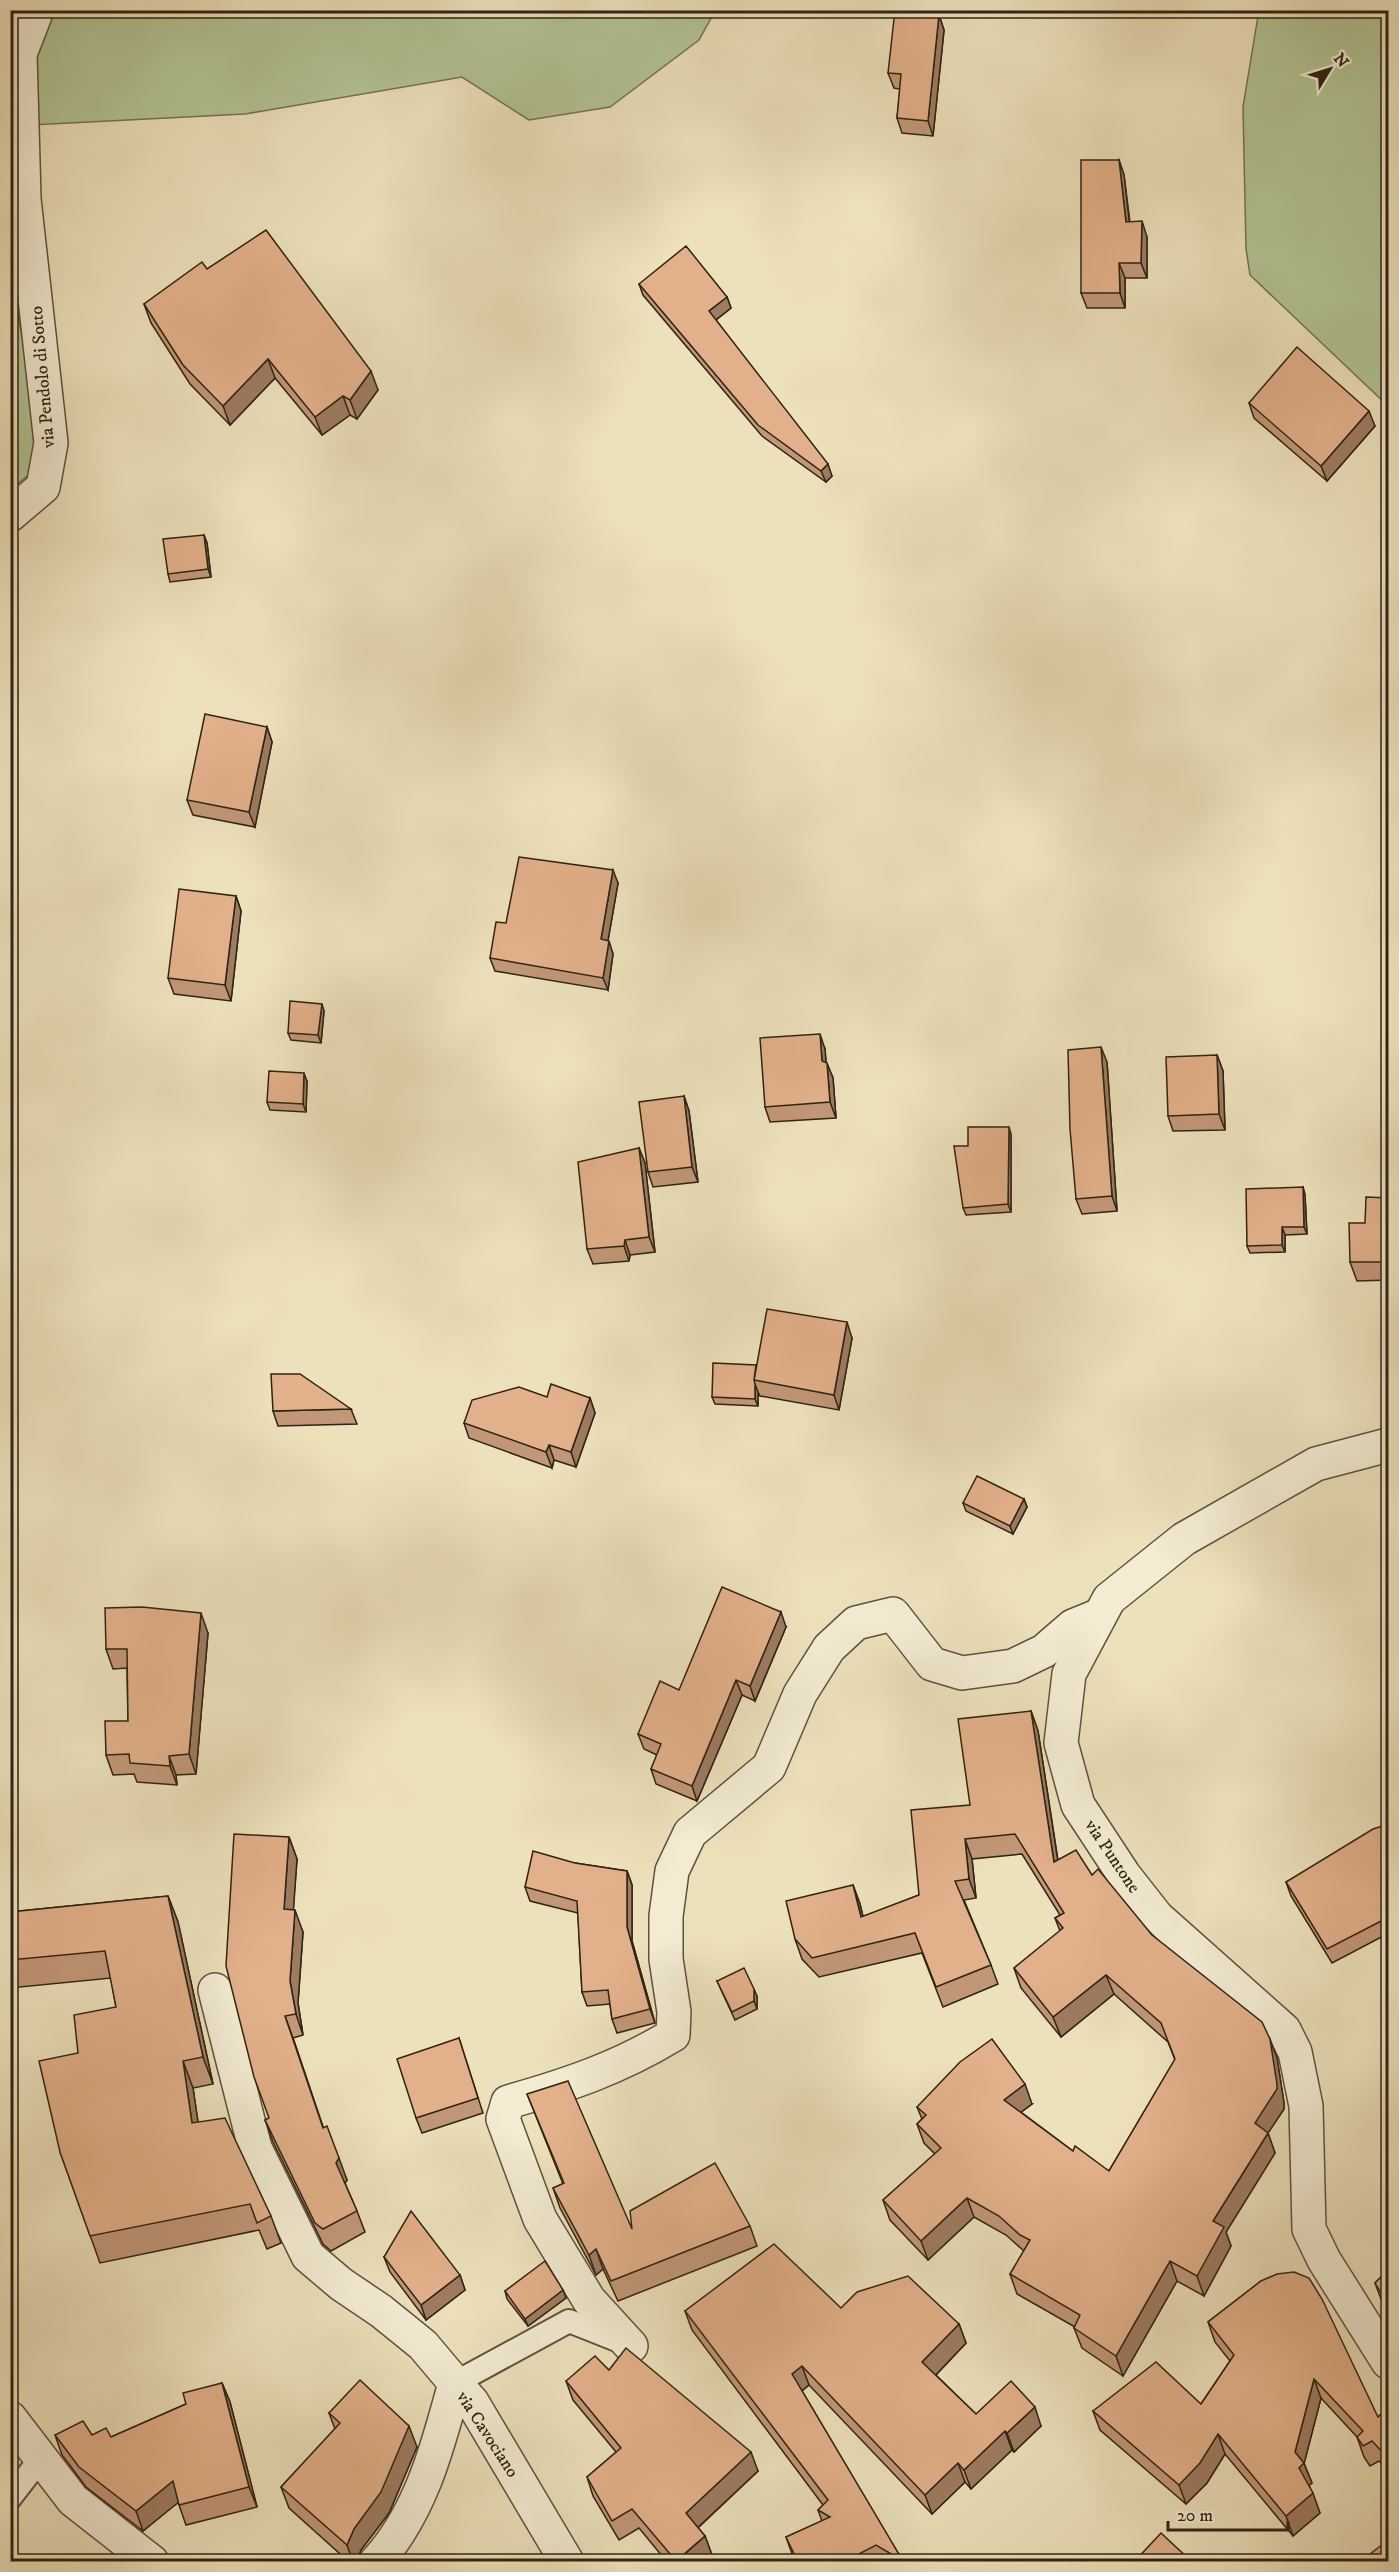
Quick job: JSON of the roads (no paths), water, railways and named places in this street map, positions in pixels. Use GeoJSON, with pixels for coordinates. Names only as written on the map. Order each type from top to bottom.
{"type":"FeatureCollection","features":[{"type":"Feature","properties":{"kind":"street","name":"via Pendolo di Sotto"},"geometry":{"type":"LineString","coordinates":[[10,515],[43,487],[51,443],[24,199],[20,54],[37,10]]}},
{"type":"Feature","properties":{"kind":"street","name":"via Puntone"},"geometry":{"type":"LineString","coordinates":[[1389,1445],[1316,1464],[1184,1539],[1109,1599],[1070,1674],[1061,1743],[1078,1805],[1124,1875],[1157,1917],[1284,2030],[1295,2052],[1306,2106],[1309,2229],[1324,2260],[1389,2362]]}},
{"type":"Feature","properties":{"kind":"street"},"geometry":{"type":"LineString","coordinates":[[631,2346],[589,2300],[540,2219],[502,2119],[508,2102],[587,2079],[639,2056],[674,2035],[674,2012],[666,1959],[666,1916],[672,1871],[690,1833],[769,1767],[800,1694],[829,1648],[856,1623],[893,1614],[932,1664],[962,1673],[1013,1666],[1044,1651],[1073,1626],[1100,1616]]}},
{"type":"Feature","properties":{"kind":"street"},"geometry":{"type":"LineString","coordinates":[[215,1990],[255,2148],[308,2256],[341,2284],[381,2311],[423,2345],[455,2383]]}},
{"type":"Feature","properties":{"kind":"street","name":"via Cavociano"},"geometry":{"type":"LineString","coordinates":[[376,2562],[388,2548],[430,2472],[455,2383]]}},
{"type":"Feature","properties":{"kind":"street","name":"via Cavociano"},"geometry":{"type":"LineString","coordinates":[[455,2383],[472,2402],[567,2562]]}},
{"type":"Feature","properties":{"kind":"street"},"geometry":{"type":"LineString","coordinates":[[10,2418],[73,2500],[152,2562]]}},
{"type":"Feature","properties":{"kind":"lane"},"geometry":{"type":"LineString","coordinates":[[455,2383],[569,2321],[631,2346]]}},
{"type":"Feature","properties":{"kind":"lane"},"geometry":{"type":"LineString","coordinates":[[10,2498],[41,2458]]}}]}
